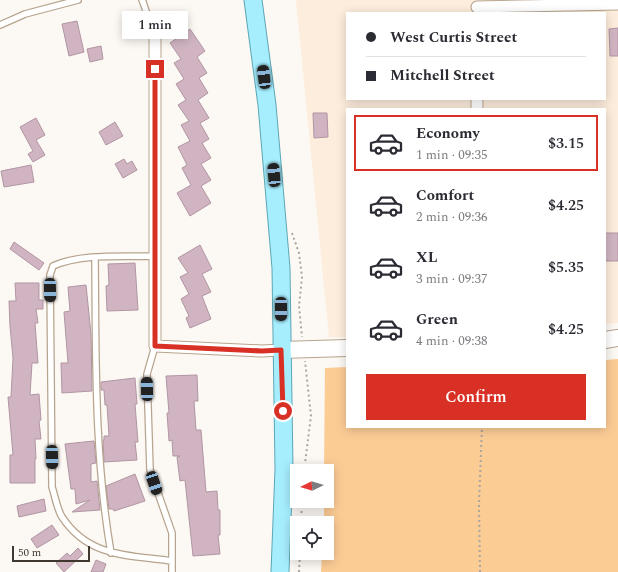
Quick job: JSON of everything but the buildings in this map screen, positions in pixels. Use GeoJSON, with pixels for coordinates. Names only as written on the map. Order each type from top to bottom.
{"type":"FeatureCollection","features":[{"type":"Feature","properties":{"kind":"main road"},"geometry":{"type":"LineString","coordinates":[[253,0],[267,105],[281,268],[281,350],[284,469],[280,572]]}},
{"type":"Feature","properties":{"kind":"street"},"geometry":{"type":"LineString","coordinates":[[477,7],[618,4]]}},
{"type":"Feature","properties":{"kind":"street"},"geometry":{"type":"LineString","coordinates":[[155,38],[155,346],[262,351],[346,348]]}},
{"type":"Feature","properties":{"kind":"street"},"geometry":{"type":"LineString","coordinates":[[606,340],[618,338]]}},
{"type":"Feature","properties":{"kind":"lane"},"geometry":{"type":"LineString","coordinates":[[0,25],[26,14],[78,0]]}},
{"type":"Feature","properties":{"kind":"lane"},"geometry":{"type":"LineString","coordinates":[[142,0],[155,38]]}},
{"type":"Feature","properties":{"kind":"lane"},"geometry":{"type":"LineString","coordinates":[[155,256],[95,257],[62,262],[53,266],[50,275],[52,487],[61,516],[75,532],[90,545],[111,553],[172,561]]}},
{"type":"Feature","properties":{"kind":"lane"},"geometry":{"type":"LineString","coordinates":[[95,257],[96,420],[104,518],[111,553]]}},
{"type":"Feature","properties":{"kind":"lane"},"geometry":{"type":"LineString","coordinates":[[155,346],[147,374],[150,470],[172,532],[172,572]]}},
{"type":"Feature","properties":{"kind":"path"},"geometry":{"type":"LineString","coordinates":[[480,572],[478,503],[482,428]]}},
{"type":"Feature","properties":{"kind":"path"},"geometry":{"type":"LineString","coordinates":[[299,572],[300,560]]}},
{"type":"Feature","properties":{"kind":"shaded area"},"geometry":{"type":"Polygon","coordinates":[[[296,0],[618,0],[618,323],[606,324],[606,108],[346,108],[346,337],[329,337],[296,0]]]}},
{"type":"Feature","properties":{"kind":"shaded area"},"geometry":{"type":"Polygon","coordinates":[[[618,359],[618,572],[321,572],[322,560],[334,560],[334,516],[324,516],[324,508],[334,508],[334,464],[324,464],[325,368],[346,367],[346,428],[606,428],[606,360],[618,359]]]}},
{"type":"Feature","properties":{"kind":"route"},"geometry":{"type":"LineString","coordinates":[[155,69],[155,346],[262,351],[281,350],[283,411]]}}]}
